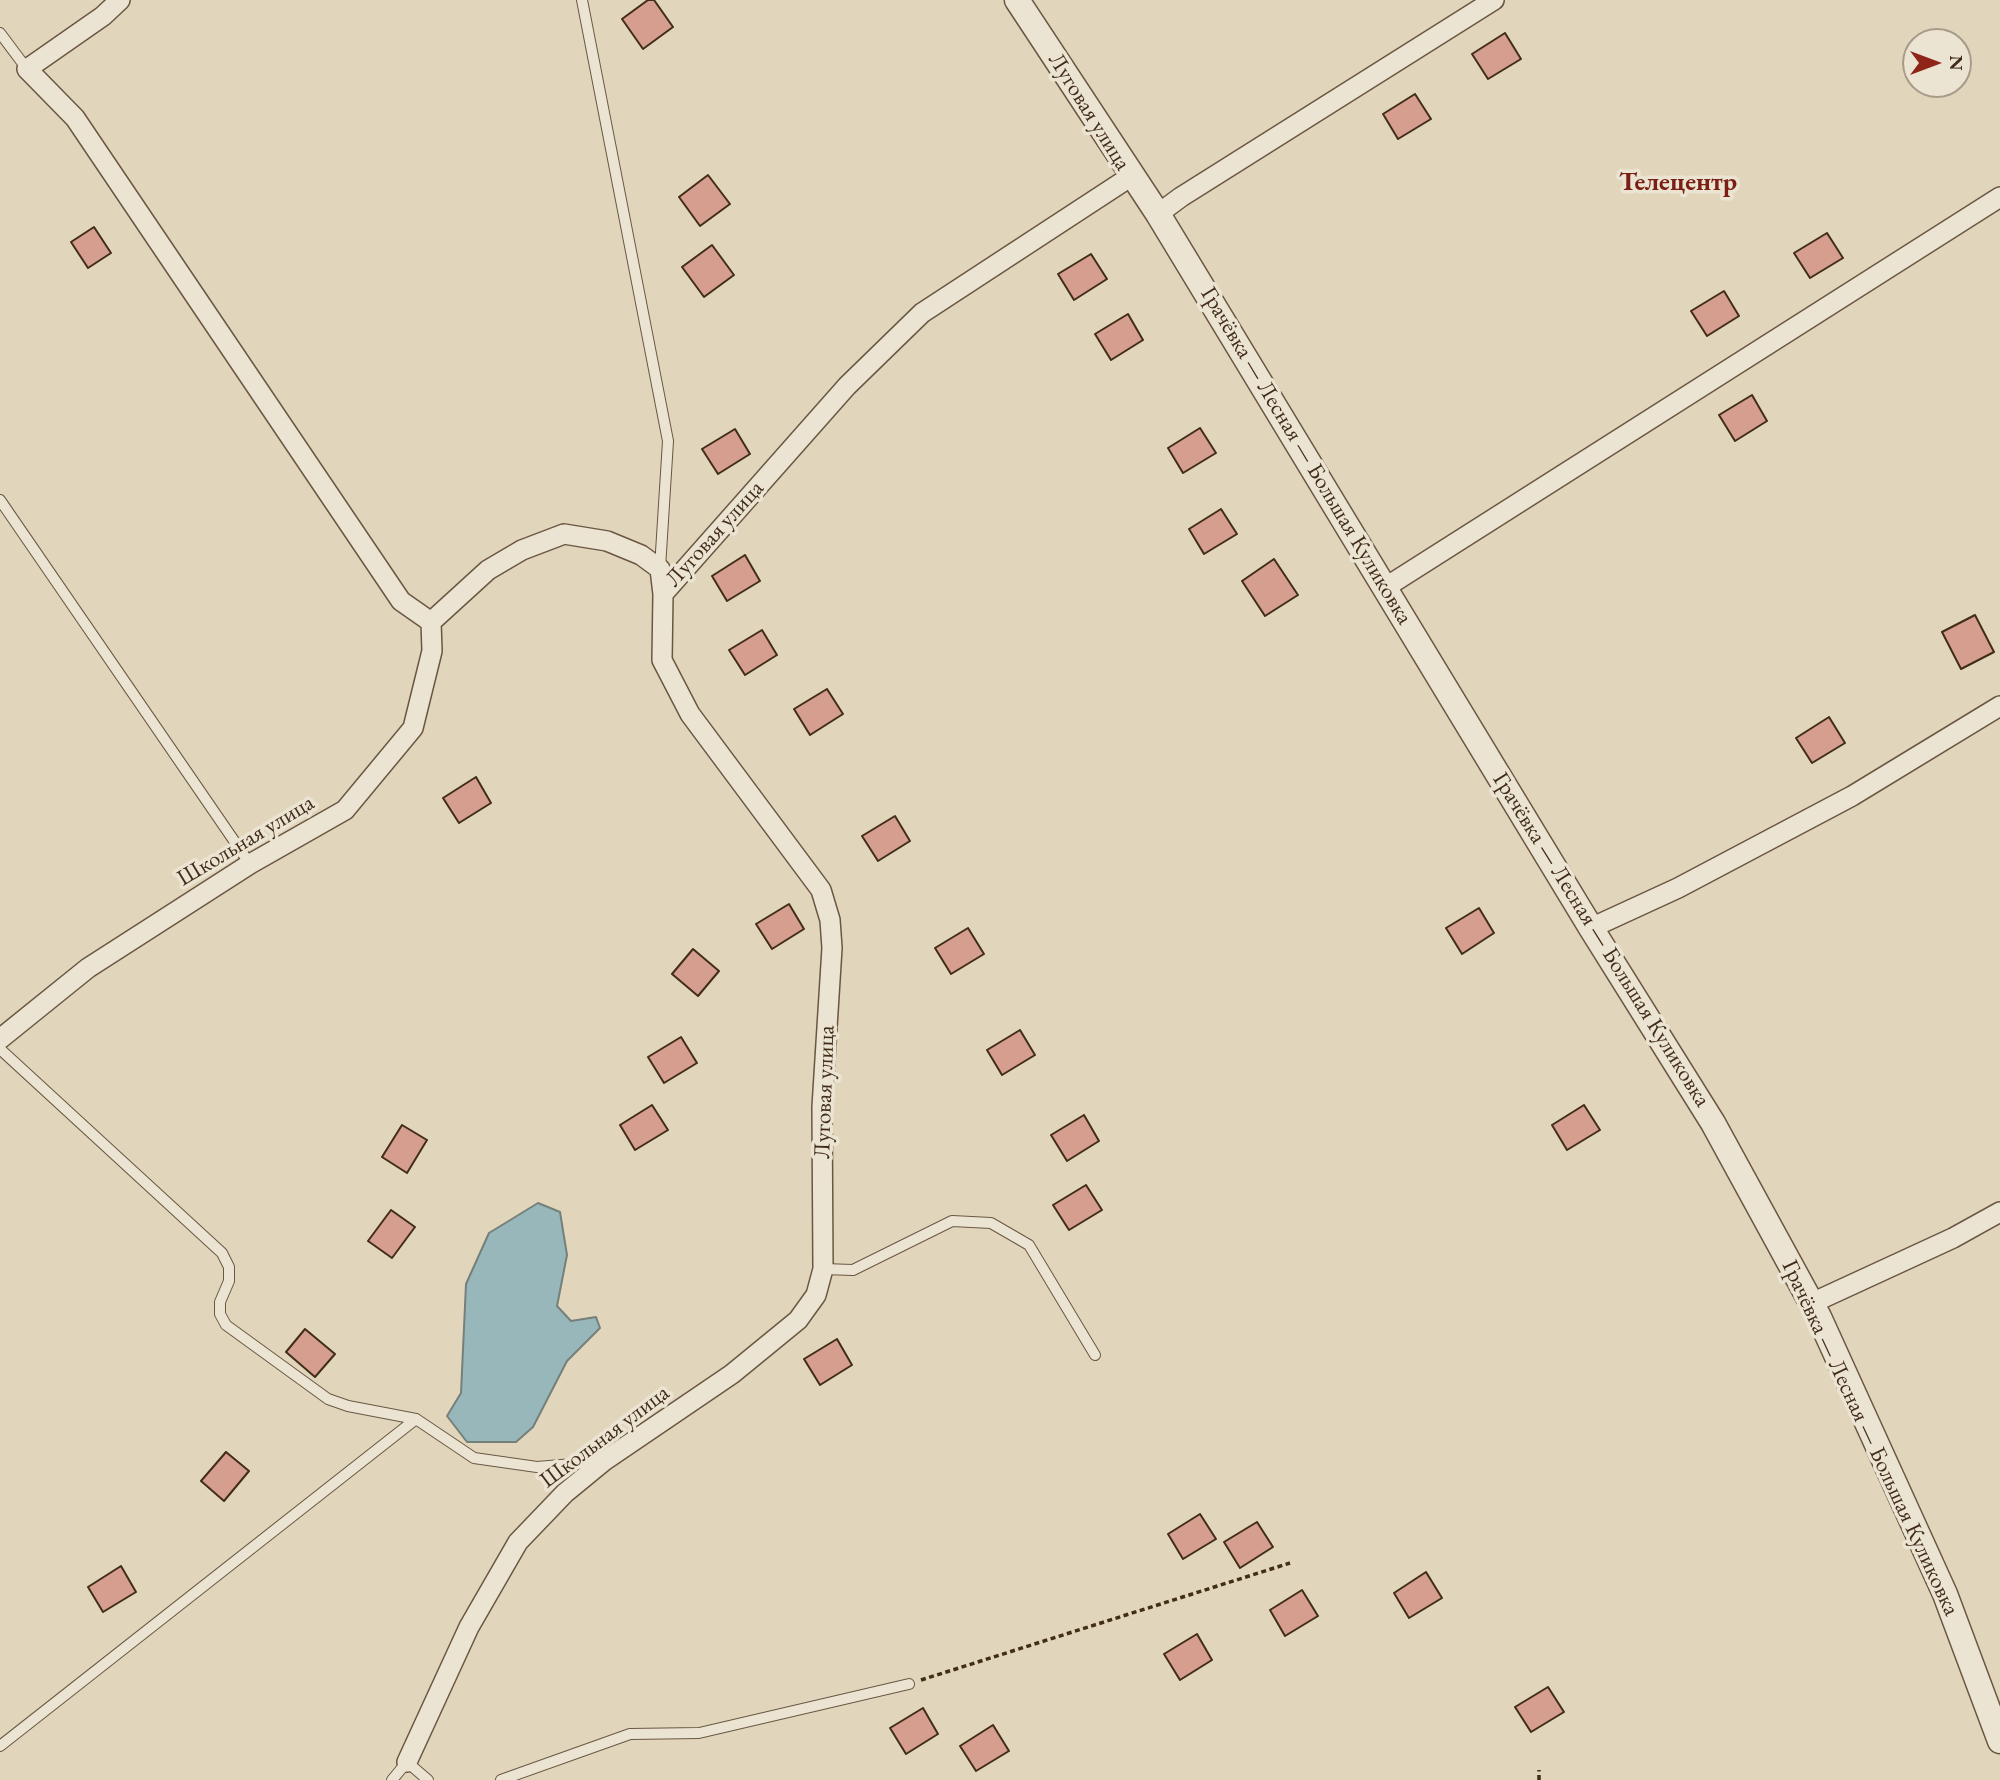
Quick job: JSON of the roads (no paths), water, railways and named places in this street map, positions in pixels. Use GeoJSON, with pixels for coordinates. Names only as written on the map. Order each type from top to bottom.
{"type":"FeatureCollection","features":[{"type":"Feature","properties":{"kind":"street"},"geometry":{"type":"LineString","coordinates":[[120,0],[103,16],[27,69],[75,118],[401,601],[431,622],[488,570],[522,550],[564,534],[607,541],[641,555],[660,569],[663,593]]}},
{"type":"Feature","properties":{"kind":"street","name":"Луговая улица"},"geometry":{"type":"LineString","coordinates":[[823,1269],[822,1107],[832,948],[831,920],[821,890],[690,714],[662,660],[663,593],[847,386],[922,313],[1133,174],[1017,0]]}},
{"type":"Feature","properties":{"kind":"street"},"geometry":{"type":"LineString","coordinates":[[1158,214],[1494,0]]}},
{"type":"Feature","properties":{"kind":"street","name":"Грачёвка — Лесная — Большая Куликовка"},"geometry":{"type":"LineString","coordinates":[[1133,174],[1591,928],[1713,1123],[1812,1303],[1945,1594],[1998,1727]]}},
{"type":"Feature","properties":{"kind":"street"},"geometry":{"type":"LineString","coordinates":[[1386,587],[2000,197]]}},
{"type":"Feature","properties":{"kind":"street","name":"Школьная улица"},"geometry":{"type":"LineString","coordinates":[[2,1037],[88,968],[250,864],[345,810],[413,728],[432,651],[431,622]]}},
{"type":"Feature","properties":{"kind":"street"},"geometry":{"type":"LineString","coordinates":[[1591,928],[1678,888],[1840,803],[2000,706]]}},
{"type":"Feature","properties":{"kind":"street"},"geometry":{"type":"LineString","coordinates":[[1812,1303],[1953,1238],[2000,1212]]}},
{"type":"Feature","properties":{"kind":"street","name":"Школьная улица"},"geometry":{"type":"LineString","coordinates":[[407,1762],[468,1627],[517,1542],[565,1493],[604,1461],[732,1374],[798,1320],[816,1295],[823,1269]]}},
{"type":"Feature","properties":{"kind":"lane"},"geometry":{"type":"LineString","coordinates":[[582,0],[668,441],[660,569]]}},
{"type":"Feature","properties":{"kind":"lane"},"geometry":{"type":"LineString","coordinates":[[0,33],[27,69]]}},
{"type":"Feature","properties":{"kind":"lane"},"geometry":{"type":"LineString","coordinates":[[0,500],[250,864]]}},
{"type":"Feature","properties":{"kind":"lane"},"geometry":{"type":"LineString","coordinates":[[2,1037],[222,1253],[229,1267],[229,1281],[220,1302],[220,1314],[226,1325],[328,1399],[348,1406],[416,1419],[474,1458],[537,1467],[604,1461]]}},
{"type":"Feature","properties":{"kind":"lane"},"geometry":{"type":"LineString","coordinates":[[823,1269],[853,1270],[952,1221],[991,1223],[1030,1245],[1095,1355]]}},
{"type":"Feature","properties":{"kind":"lane"},"geometry":{"type":"LineString","coordinates":[[0,1746],[416,1419]]}},
{"type":"Feature","properties":{"kind":"lane"},"geometry":{"type":"LineString","coordinates":[[500,1780],[629,1734],[699,1733],[909,1684]]}},
{"type":"Feature","properties":{"kind":"lane"},"geometry":{"type":"LineString","coordinates":[[392,1780],[407,1762],[428,1780]]}},
{"type":"Feature","properties":{"kind":"water"},"geometry":{"type":"Polygon","coordinates":[[[538,1203],[560,1212],[567,1255],[557,1306],[571,1321],[596,1317],[600,1328],[567,1361],[533,1427],[516,1442],[467,1442],[447,1416],[461,1393],[466,1284],[489,1233],[538,1203]]]}},
{"type":"Feature","properties":{"kind":"district","name":"Телецентр"},"geometry":{"type":"Point","coordinates":[1678,183]}}]}
